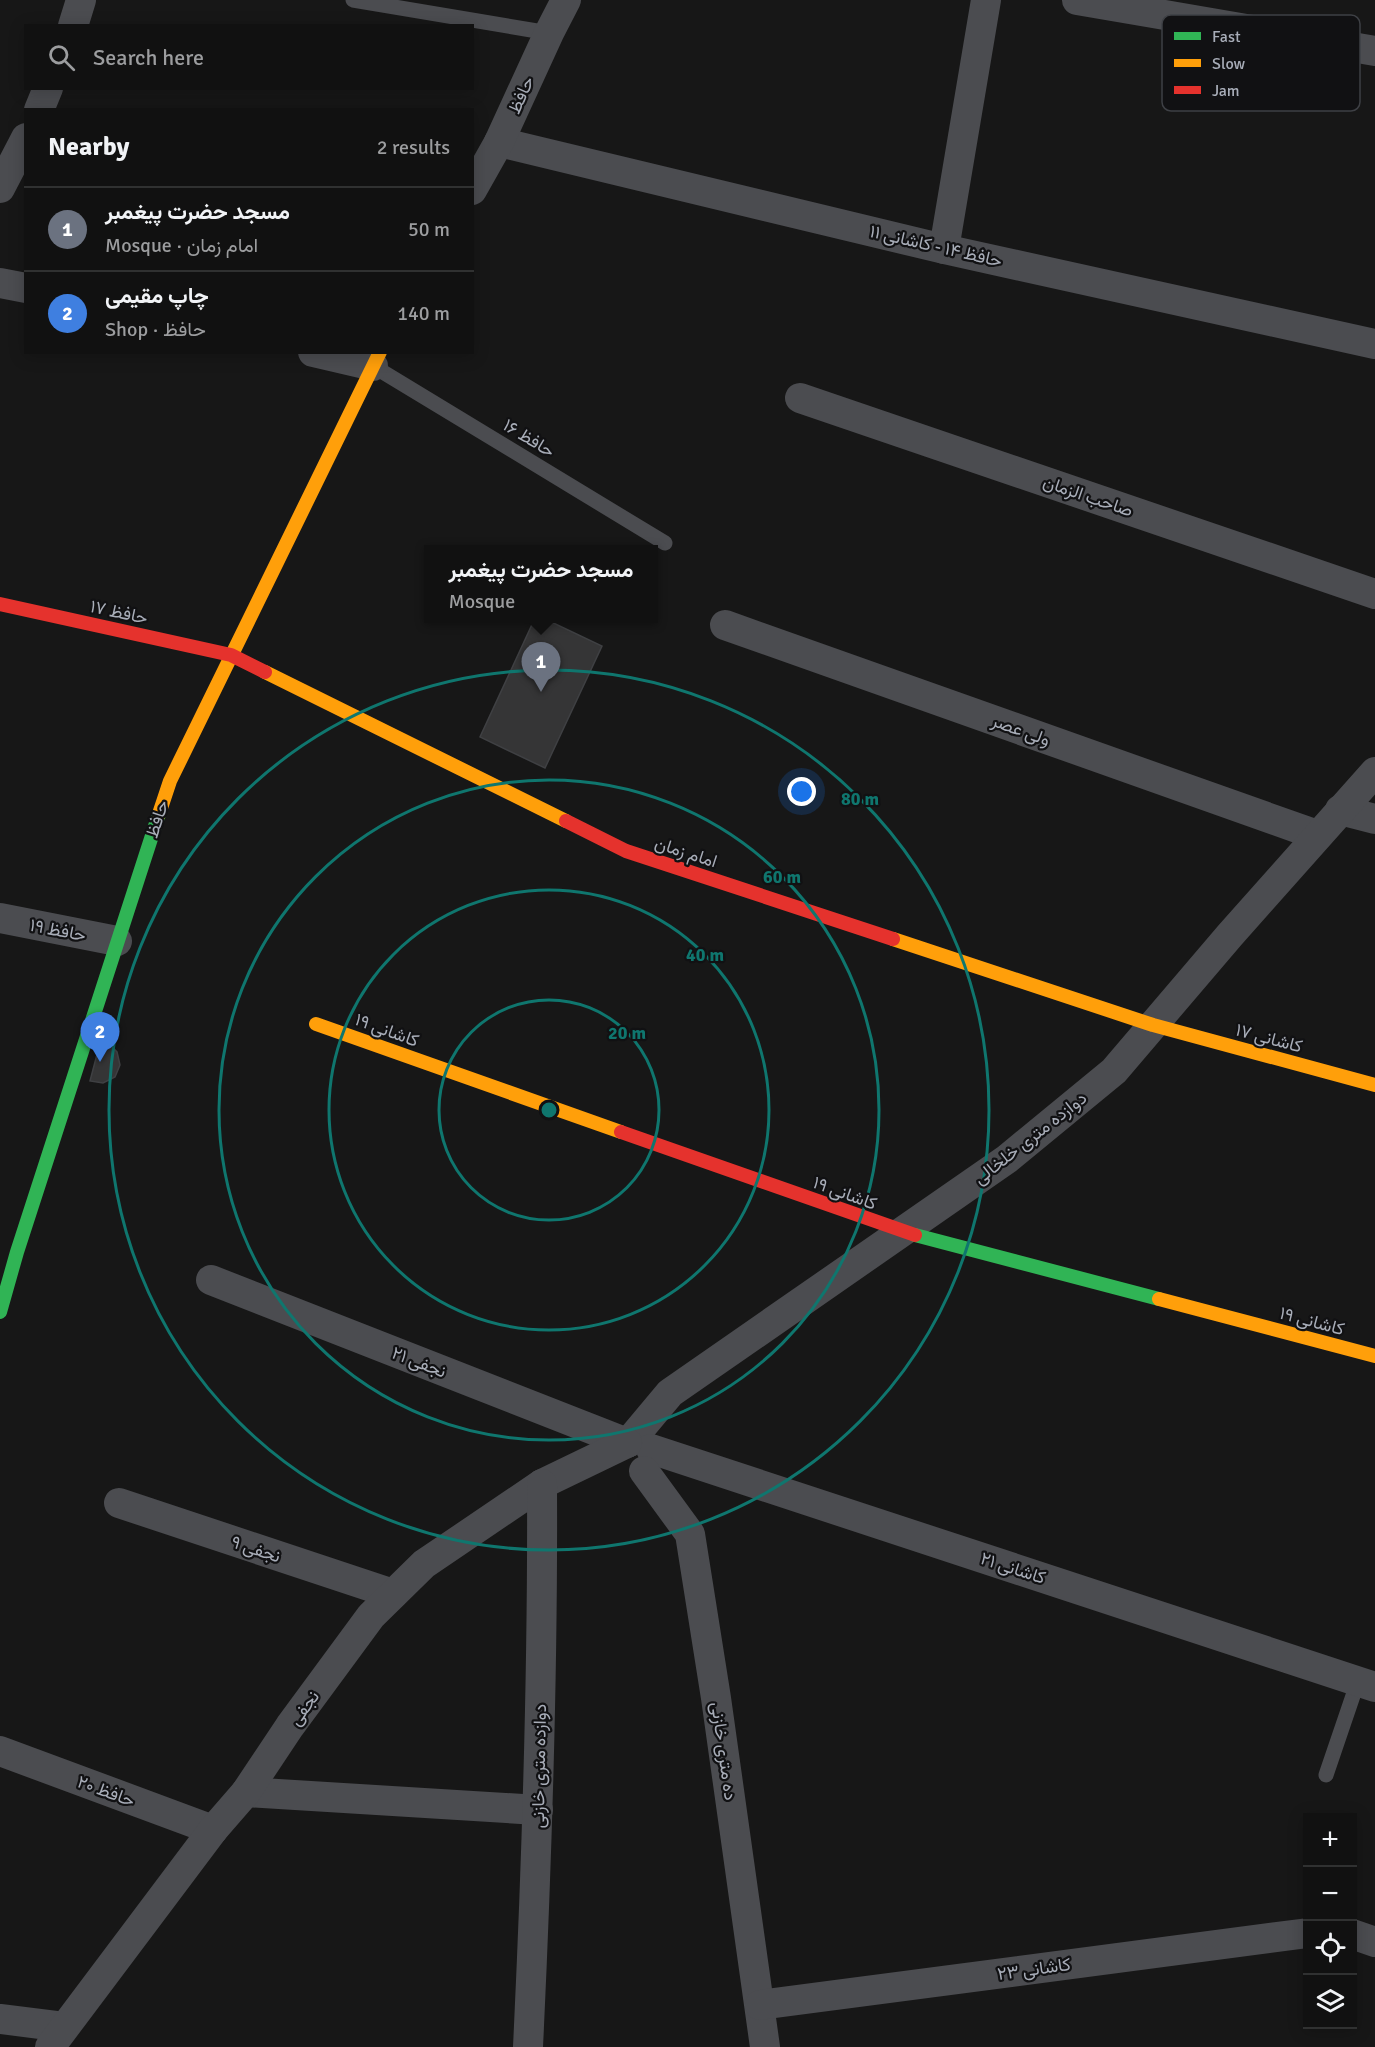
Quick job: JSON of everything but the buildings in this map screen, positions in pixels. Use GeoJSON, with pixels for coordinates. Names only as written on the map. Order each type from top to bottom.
{"type":"FeatureCollection","features":[{"type":"Feature","properties":{"kind":"street"},"geometry":{"type":"LineString","coordinates":[[74,24],[81,0]]}},
{"type":"Feature","properties":{"kind":"street","name":"حافظ"},"geometry":{"type":"LineString","coordinates":[[474,186],[499,142],[566,0]]}},
{"type":"Feature","properties":{"kind":"street"},"geometry":{"type":"LineString","coordinates":[[944,249],[986,0]]}},
{"type":"Feature","properties":{"kind":"street"},"geometry":{"type":"LineString","coordinates":[[1077,0],[1165,15]]}},
{"type":"Feature","properties":{"kind":"street"},"geometry":{"type":"LineString","coordinates":[[1360,48],[1375,51]]}},
{"type":"Feature","properties":{"kind":"street"},"geometry":{"type":"LineString","coordinates":[[40,108],[47,90]]}},
{"type":"Feature","properties":{"kind":"street","name":"حافظ ۱۴ - کاشانی ۱۱"},"geometry":{"type":"LineString","coordinates":[[499,142],[944,249],[1375,344]]}},
{"type":"Feature","properties":{"kind":"street"},"geometry":{"type":"LineString","coordinates":[[0,188],[14,149]]}},
{"type":"Feature","properties":{"kind":"street"},"geometry":{"type":"LineString","coordinates":[[0,283],[24,288]]}},
{"type":"Feature","properties":{"kind":"street"},"geometry":{"type":"LineString","coordinates":[[332,354],[377,359]]}},
{"type":"Feature","properties":{"kind":"street","name":"حافظ"},"geometry":{"type":"LineString","coordinates":[[0,1312],[17,1252],[170,781],[377,359]]}},
{"type":"Feature","properties":{"kind":"street","name":"صاحب الزمان"},"geometry":{"type":"LineString","coordinates":[[800,399],[1375,594]]}},
{"type":"Feature","properties":{"kind":"street","name":"حافظ ۱۷"},"geometry":{"type":"LineString","coordinates":[[0,604],[231,655]]}},
{"type":"Feature","properties":{"kind":"street","name":"ولی عصر"},"geometry":{"type":"LineString","coordinates":[[725,625],[1317,835]]}},
{"type":"Feature","properties":{"kind":"street","name":"امام زمان"},"geometry":{"type":"LineString","coordinates":[[231,655],[626,851],[1153,1025]]}},
{"type":"Feature","properties":{"kind":"street","name":"دوازده متری خلخالی"},"geometry":{"type":"LineString","coordinates":[[636,1450],[670,1393],[1016,1152],[1114,1071],[1230,934],[1375,772]]}},
{"type":"Feature","properties":{"kind":"street"},"geometry":{"type":"LineString","coordinates":[[1340,810],[1375,819]]}},
{"type":"Feature","properties":{"kind":"street","name":"حافظ ۱۹"},"geometry":{"type":"LineString","coordinates":[[0,918],[117,941]]}},
{"type":"Feature","properties":{"kind":"street","name":"کاشانی ۱۹"},"geometry":{"type":"LineString","coordinates":[[316,1024],[902,1232],[1375,1356]]}},
{"type":"Feature","properties":{"kind":"street","name":"کاشانی ۱۷"},"geometry":{"type":"LineString","coordinates":[[1153,1025],[1375,1085]]}},
{"type":"Feature","properties":{"kind":"street","name":"نجفی ۲۱"},"geometry":{"type":"LineString","coordinates":[[211,1280],[636,1450]]}},
{"type":"Feature","properties":{"kind":"street","name":"نجفی"},"geometry":{"type":"LineString","coordinates":[[57,2037],[213,1830],[246,1792],[290,1726],[370,1616],[424,1564],[542,1484],[636,1450]]}},
{"type":"Feature","properties":{"kind":"street","name":"کاشانی ۲۱"},"geometry":{"type":"LineString","coordinates":[[636,1450],[1367,1684]]}},
{"type":"Feature","properties":{"kind":"street","name":"ده متری خازنی"},"geometry":{"type":"LineString","coordinates":[[636,1450],[690,1534],[717,1698],[765,2047]]}},
{"type":"Feature","properties":{"kind":"street","name":"دوازده متری خازنی"},"geometry":{"type":"LineString","coordinates":[[528,2047],[538,1810],[543,1607],[542,1484]]}},
{"type":"Feature","properties":{"kind":"street","name":"نجفی ۹"},"geometry":{"type":"LineString","coordinates":[[119,1503],[393,1594]]}},
{"type":"Feature","properties":{"kind":"street","name":"حافظ ۲۰"},"geometry":{"type":"LineString","coordinates":[[0,1751],[213,1830]]}},
{"type":"Feature","properties":{"kind":"street"},"geometry":{"type":"LineString","coordinates":[[246,1792],[538,1810]]}},
{"type":"Feature","properties":{"kind":"street","name":"کاشانی ۲۳"},"geometry":{"type":"LineString","coordinates":[[760,2005],[1303,1934]]}},
{"type":"Feature","properties":{"kind":"street"},"geometry":{"type":"LineString","coordinates":[[1357,1935],[1375,1942]]}},
{"type":"Feature","properties":{"kind":"street"},"geometry":{"type":"LineString","coordinates":[[0,2019],[57,2037]]}},
{"type":"Feature","properties":{"kind":"lane"},"geometry":{"type":"LineString","coordinates":[[353,0],[549,33]]}},
{"type":"Feature","properties":{"kind":"lane","name":"حافظ ۱۶"},"geometry":{"type":"LineString","coordinates":[[377,359],[665,543]]}},
{"type":"Feature","properties":{"kind":"lane"},"geometry":{"type":"LineString","coordinates":[[0,1248],[17,1252]]}},
{"type":"Feature","properties":{"kind":"lane"},"geometry":{"type":"LineString","coordinates":[[1326,1775],[1367,1684]]}},
{"type":"Feature","properties":{"kind":"traffic: fast"},"geometry":{"type":"LineString","coordinates":[[0,1312],[17,1252],[159,814]]}},
{"type":"Feature","properties":{"kind":"traffic: fast"},"geometry":{"type":"LineString","coordinates":[[915,1235],[1159,1299]]}},
{"type":"Feature","properties":{"kind":"traffic: slow"},"geometry":{"type":"LineString","coordinates":[[159,814],[170,781],[379,354]]}},
{"type":"Feature","properties":{"kind":"traffic: slow"},"geometry":{"type":"LineString","coordinates":[[265,672],[566,821]]}},
{"type":"Feature","properties":{"kind":"traffic: slow"},"geometry":{"type":"LineString","coordinates":[[893,939],[1153,1025],[1375,1085]]}},
{"type":"Feature","properties":{"kind":"traffic: slow"},"geometry":{"type":"LineString","coordinates":[[316,1024],[621,1132]]}},
{"type":"Feature","properties":{"kind":"traffic: slow"},"geometry":{"type":"LineString","coordinates":[[1159,1299],[1375,1356]]}},
{"type":"Feature","properties":{"kind":"traffic: jam"},"geometry":{"type":"LineString","coordinates":[[0,604],[231,655],[265,672]]}},
{"type":"Feature","properties":{"kind":"traffic: jam"},"geometry":{"type":"LineString","coordinates":[[566,821],[626,851],[893,939]]}},
{"type":"Feature","properties":{"kind":"traffic: jam"},"geometry":{"type":"LineString","coordinates":[[621,1132],[915,1235]]}},
{"type":"Feature","properties":{"kind":"place","name":"مسجد حضرت پیغمبر"},"geometry":{"type":"Point","coordinates":[541,692]}},
{"type":"Feature","properties":{"kind":"place","name":"چاپ مقیمی"},"geometry":{"type":"Point","coordinates":[100,1062]}}]}
